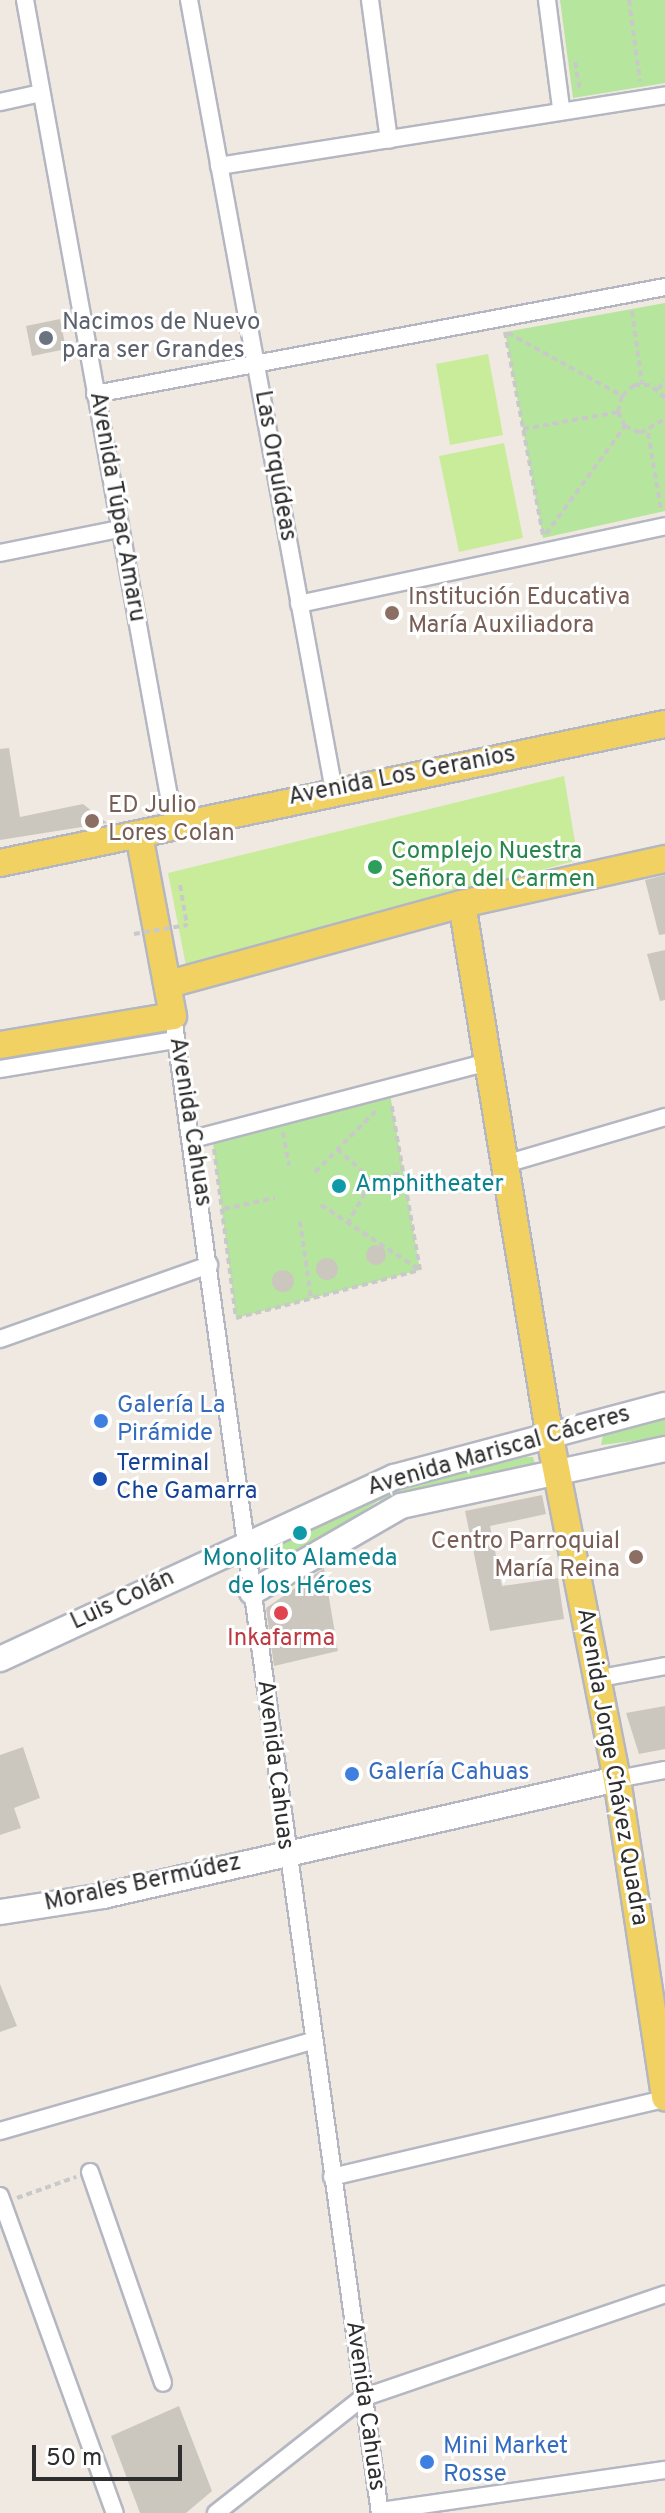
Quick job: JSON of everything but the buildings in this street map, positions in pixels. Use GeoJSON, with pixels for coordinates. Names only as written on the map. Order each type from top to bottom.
{"type":"FeatureCollection","features":[{"type":"Feature","properties":{"kind":"main road","name":"Avenida Los Geranios"},"geometry":{"type":"LineString","coordinates":[[0,863],[174,824],[665,724]]}},
{"type":"Feature","properties":{"kind":"main road"},"geometry":{"type":"LineString","coordinates":[[0,1045],[174,1028],[169,984],[139,834]]}},
{"type":"Feature","properties":{"kind":"main road"},"geometry":{"type":"LineString","coordinates":[[169,984],[462,904],[665,859]]}},
{"type":"Feature","properties":{"kind":"main road","name":"Avenida Jorge Chávez Quadra"},"geometry":{"type":"LineString","coordinates":[[462,904],[485,1063],[550,1438],[617,1779],[665,2098]]}},
{"type":"Feature","properties":{"kind":"street","name":"Avenida Túpac Amaru"},"geometry":{"type":"LineString","coordinates":[[25,0],[174,824]]}},
{"type":"Feature","properties":{"kind":"street","name":"Las Orquídeas"},"geometry":{"type":"LineString","coordinates":[[189,0],[334,791]]}},
{"type":"Feature","properties":{"kind":"street"},"geometry":{"type":"LineString","coordinates":[[370,0],[389,140]]}},
{"type":"Feature","properties":{"kind":"street"},"geometry":{"type":"LineString","coordinates":[[547,0],[561,108]]}},
{"type":"Feature","properties":{"kind":"street"},"geometry":{"type":"LineString","coordinates":[[0,102],[41,93]]}},
{"type":"Feature","properties":{"kind":"street"},"geometry":{"type":"LineString","coordinates":[[219,166],[389,140],[561,108],[665,95]]}},
{"type":"Feature","properties":{"kind":"street"},"geometry":{"type":"LineString","coordinates":[[95,394],[255,361],[665,287]]}},
{"type":"Feature","properties":{"kind":"street"},"geometry":{"type":"LineString","coordinates":[[299,604],[664,516]]}},
{"type":"Feature","properties":{"kind":"street"},"geometry":{"type":"LineString","coordinates":[[0,553],[119,529]]}},
{"type":"Feature","properties":{"kind":"street"},"geometry":{"type":"LineString","coordinates":[[0,1069],[174,1028]]}},
{"type":"Feature","properties":{"kind":"street","name":"Avenida Cahuas"},"geometry":{"type":"LineString","coordinates":[[174,1028],[193,1139],[285,1853],[380,2512]]}},
{"type":"Feature","properties":{"kind":"street"},"geometry":{"type":"LineString","coordinates":[[193,1139],[485,1063]]}},
{"type":"Feature","properties":{"kind":"street"},"geometry":{"type":"LineString","coordinates":[[502,1165],[665,1117]]}},
{"type":"Feature","properties":{"kind":"street"},"geometry":{"type":"LineString","coordinates":[[0,1339],[209,1265]]}},
{"type":"Feature","properties":{"kind":"street","name":"Avenida Mariscal Cáceres"},"geometry":{"type":"LineString","coordinates":[[246,1542],[394,1477],[665,1405]]}},
{"type":"Feature","properties":{"kind":"street"},"geometry":{"type":"LineString","coordinates":[[252,1592],[401,1506],[665,1449]]}},
{"type":"Feature","properties":{"kind":"street","name":"Luis Colán"},"geometry":{"type":"LineString","coordinates":[[0,1659],[246,1542]]}},
{"type":"Feature","properties":{"kind":"street"},"geometry":{"type":"LineString","coordinates":[[595,1679],[665,1666]]}},
{"type":"Feature","properties":{"kind":"street"},"geometry":{"type":"LineString","coordinates":[[617,1779],[665,1770]]}},
{"type":"Feature","properties":{"kind":"street","name":"Morales Bermúdez"},"geometry":{"type":"LineString","coordinates":[[0,1912],[103,1896],[617,1779]]}},
{"type":"Feature","properties":{"kind":"street"},"geometry":{"type":"LineString","coordinates":[[0,2131],[312,2041]]}},
{"type":"Feature","properties":{"kind":"street"},"geometry":{"type":"LineString","coordinates":[[332,2177],[665,2098]]}},
{"type":"Feature","properties":{"kind":"street"},"geometry":{"type":"LineString","coordinates":[[90,2172],[163,2383]]}},
{"type":"Feature","properties":{"kind":"street"},"geometry":{"type":"LineString","coordinates":[[1,2200],[115,2513]]}},
{"type":"Feature","properties":{"kind":"street"},"geometry":{"type":"LineString","coordinates":[[216,2513],[362,2398],[665,2294]]}},
{"type":"Feature","properties":{"kind":"street"},"geometry":{"type":"LineString","coordinates":[[380,2512],[665,2470]]}},
{"type":"Feature","properties":{"kind":"path"},"geometry":{"type":"LineString","coordinates":[[629,0],[640,81]]}},
{"type":"Feature","properties":{"kind":"path"},"geometry":{"type":"LineString","coordinates":[[573,46],[579,92],[594,89]]}},
{"type":"Feature","properties":{"kind":"path"},"geometry":{"type":"LineString","coordinates":[[625,84],[653,79]]}},
{"type":"Feature","properties":{"kind":"path"},"geometry":{"type":"LineString","coordinates":[[621,311],[634,309],[642,384]]}},
{"type":"Feature","properties":{"kind":"path"},"geometry":{"type":"LineString","coordinates":[[505,332],[519,329]]}},
{"type":"Feature","properties":{"kind":"path"},"geometry":{"type":"LineString","coordinates":[[505,332],[622,396]]}},
{"type":"Feature","properties":{"kind":"path"},"geometry":{"type":"LineString","coordinates":[[505,332],[543,538]]}},
{"type":"Feature","properties":{"kind":"path"},"geometry":{"type":"LineString","coordinates":[[658,389],[665,380]]}},
{"type":"Feature","properties":{"kind":"path"},"geometry":{"type":"LineString","coordinates":[[665,398],[658,389],[642,384],[622,396],[618,412],[625,426],[648,433],[663,426],[665,419]]}},
{"type":"Feature","properties":{"kind":"path"},"geometry":{"type":"LineString","coordinates":[[523,429],[618,412]]}},
{"type":"Feature","properties":{"kind":"path"},"geometry":{"type":"LineString","coordinates":[[543,538],[625,426]]}},
{"type":"Feature","properties":{"kind":"path"},"geometry":{"type":"LineString","coordinates":[[648,433],[664,516],[650,515]]}},
{"type":"Feature","properties":{"kind":"path"},"geometry":{"type":"LineString","coordinates":[[543,538],[559,534]]}},
{"type":"Feature","properties":{"kind":"path"},"geometry":{"type":"LineString","coordinates":[[134,934],[187,925],[180,885]]}},
{"type":"Feature","properties":{"kind":"path"},"geometry":{"type":"LineString","coordinates":[[315,1172],[382,1105],[389,1088]]}},
{"type":"Feature","properties":{"kind":"path"},"geometry":{"type":"LineString","coordinates":[[389,1088],[420,1270]]}},
{"type":"Feature","properties":{"kind":"path"},"geometry":{"type":"LineString","coordinates":[[281,1116],[289,1165]]}},
{"type":"Feature","properties":{"kind":"path"},"geometry":{"type":"LineString","coordinates":[[212,1134],[236,1318],[420,1270]]}},
{"type":"Feature","properties":{"kind":"path"},"geometry":{"type":"LineString","coordinates":[[337,1149],[356,1161],[364,1181],[362,1204],[348,1222]]}},
{"type":"Feature","properties":{"kind":"path"},"geometry":{"type":"LineString","coordinates":[[364,1181],[403,1173]]}},
{"type":"Feature","properties":{"kind":"path"},"geometry":{"type":"LineString","coordinates":[[224,1209],[275,1198]]}},
{"type":"Feature","properties":{"kind":"path"},"geometry":{"type":"LineString","coordinates":[[321,1205],[420,1270]]}},
{"type":"Feature","properties":{"kind":"path"},"geometry":{"type":"LineString","coordinates":[[300,1221],[311,1298]]}},
{"type":"Feature","properties":{"kind":"path"},"geometry":{"type":"LineString","coordinates":[[1,2200],[90,2172]]}},
{"type":"Feature","properties":{"kind":"green space"},"geometry":{"type":"Polygon","coordinates":[[[560,0],[665,0],[665,83],[573,98],[560,0]]]}},
{"type":"Feature","properties":{"kind":"green space"},"geometry":{"type":"Polygon","coordinates":[[[665,303],[665,511],[543,538],[505,332],[665,303]]]}},
{"type":"Feature","properties":{"kind":"green space"},"geometry":{"type":"Polygon","coordinates":[[[488,354],[503,435],[450,445],[436,364],[488,354]]]}},
{"type":"Feature","properties":{"kind":"green space"},"geometry":{"type":"Polygon","coordinates":[[[504,443],[523,538],[459,552],[439,456],[504,443]]]}},
{"type":"Feature","properties":{"kind":"green space","name":"Complejo Nuestra Señora del Carmen"},"geometry":{"type":"Polygon","coordinates":[[[564,776],[578,860],[186,966],[168,873],[564,776]]]}},
{"type":"Feature","properties":{"kind":"green space"},"geometry":{"type":"Polygon","coordinates":[[[389,1088],[420,1270],[236,1318],[212,1135],[389,1088]]]}},
{"type":"Feature","properties":{"kind":"green space"},"geometry":{"type":"Polygon","coordinates":[[[665,1412],[665,1437],[601,1445],[604,1431],[665,1412]]]}},
{"type":"Feature","properties":{"kind":"green space"},"geometry":{"type":"Polygon","coordinates":[[[533,1457],[536,1467],[378,1501],[273,1573],[273,1541],[410,1482],[533,1457]]]}},
{"type":"Feature","properties":{"kind":"place","name":"Nacimos de Nuevo para ser Grandes"},"geometry":{"type":"Point","coordinates":[46,338]}},
{"type":"Feature","properties":{"kind":"place","name":"Institución Educativa María Auxiliadora"},"geometry":{"type":"Point","coordinates":[392,613]}},
{"type":"Feature","properties":{"kind":"place","name":"ED Julio Lores Colan"},"geometry":{"type":"Point","coordinates":[92,821]}},
{"type":"Feature","properties":{"kind":"place","name":"Complejo Nuestra Señora del Carmen"},"geometry":{"type":"Point","coordinates":[375,867]}},
{"type":"Feature","properties":{"kind":"place","name":"Amphitheater"},"geometry":{"type":"Point","coordinates":[339,1186]}},
{"type":"Feature","properties":{"kind":"place","name":"Galería La Pirámide"},"geometry":{"type":"Point","coordinates":[101,1421]}},
{"type":"Feature","properties":{"kind":"place","name":"Terminal Che Gamarra"},"geometry":{"type":"Point","coordinates":[100,1479]}},
{"type":"Feature","properties":{"kind":"place","name":"Monolito Alameda de los Héroes"},"geometry":{"type":"Point","coordinates":[300,1533]}},
{"type":"Feature","properties":{"kind":"place","name":"Centro Parroquial María Reina"},"geometry":{"type":"Point","coordinates":[636,1557]}},
{"type":"Feature","properties":{"kind":"place","name":"Inkafarma"},"geometry":{"type":"Point","coordinates":[281,1613]}},
{"type":"Feature","properties":{"kind":"place","name":"Galería Cahuas"},"geometry":{"type":"Point","coordinates":[352,1774]}},
{"type":"Feature","properties":{"kind":"place","name":"Mini Market Rosse"},"geometry":{"type":"Point","coordinates":[427,2462]}}]}
